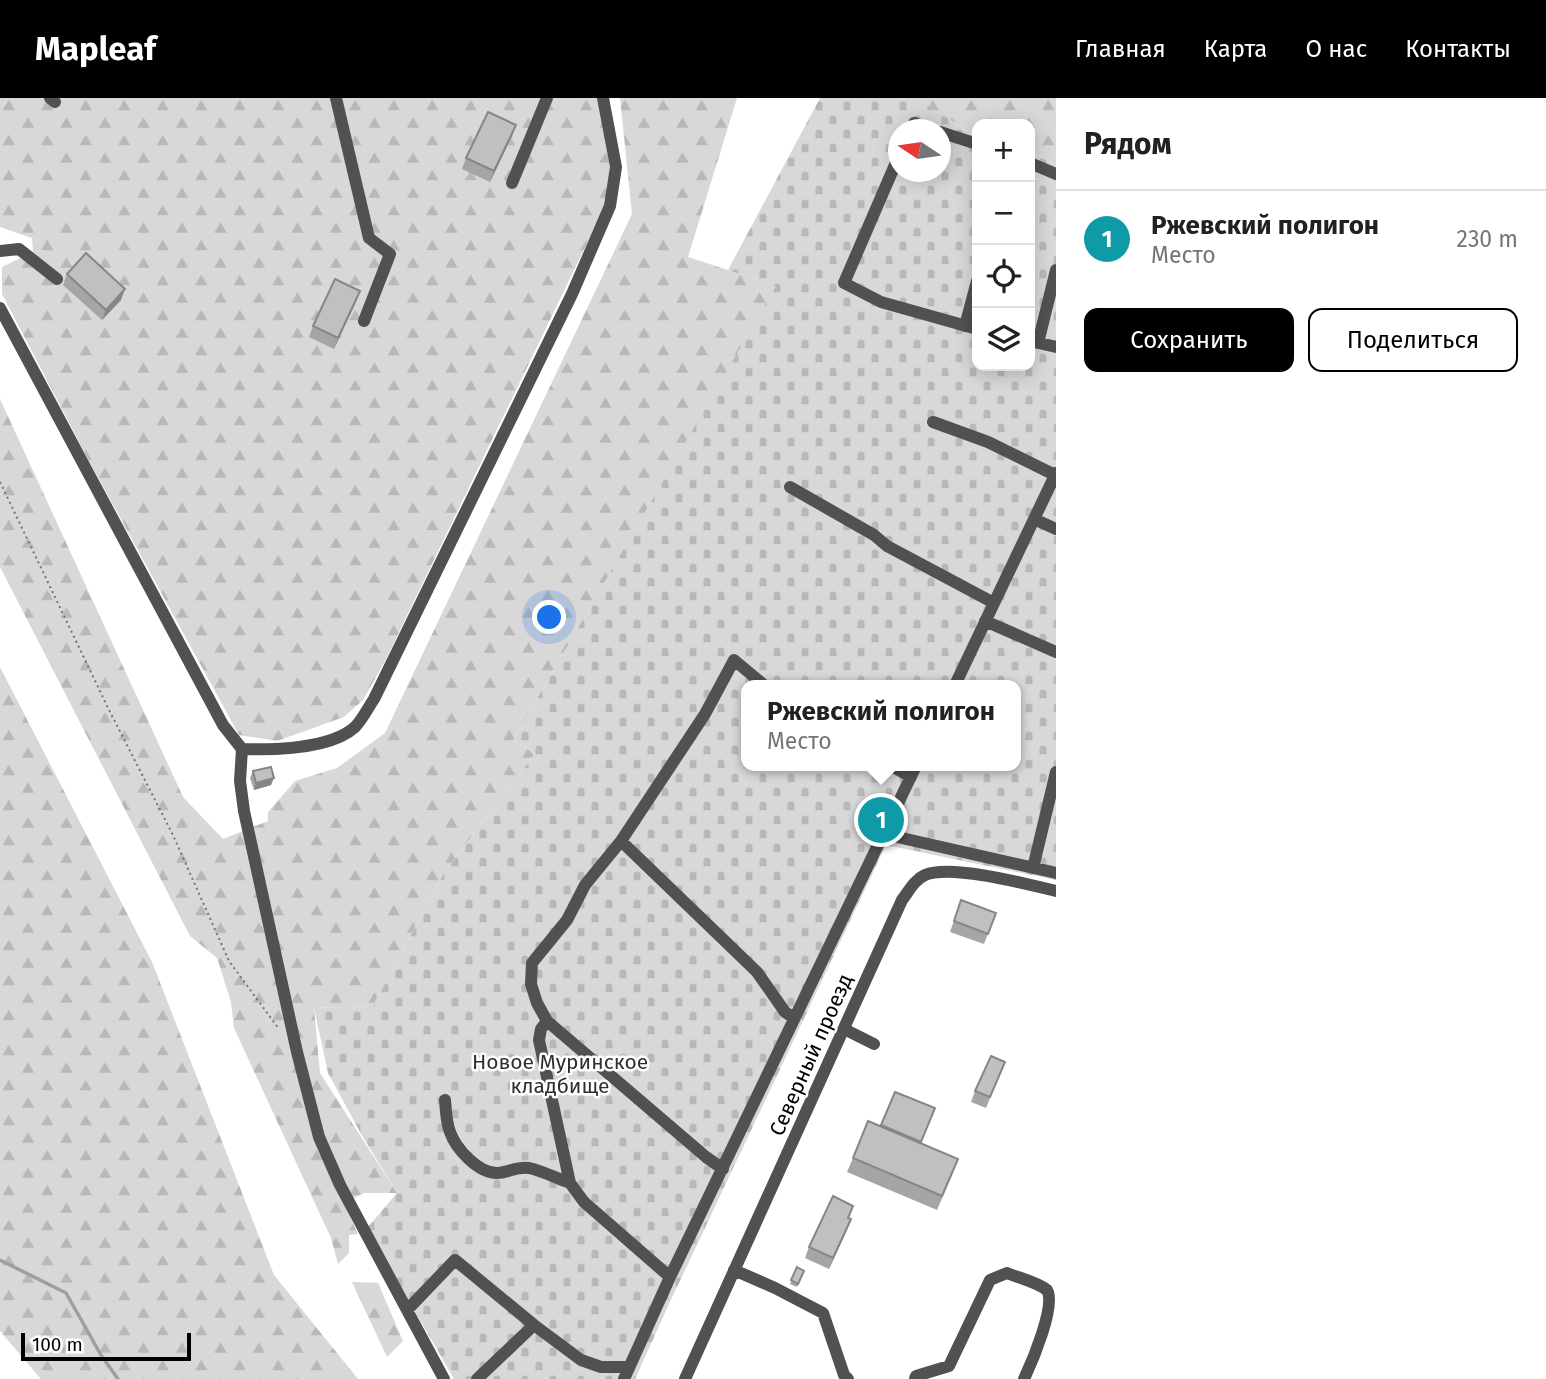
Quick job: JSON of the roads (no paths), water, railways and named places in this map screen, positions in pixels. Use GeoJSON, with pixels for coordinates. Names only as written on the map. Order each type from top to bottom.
{"type":"FeatureCollection","features":[{"type":"Feature","properties":{"kind":"street"},"geometry":{"type":"LineString","coordinates":[[336,98],[369,238],[390,254],[364,321]]}},
{"type":"Feature","properties":{"kind":"street"},"geometry":{"type":"LineString","coordinates":[[512,183],[547,98]]}},
{"type":"Feature","properties":{"kind":"street"},"geometry":{"type":"LineString","coordinates":[[242,749],[275,750],[343,735],[356,726],[374,699],[572,295],[610,206],[616,167],[603,98]]}},
{"type":"Feature","properties":{"kind":"street"},"geometry":{"type":"LineString","coordinates":[[951,136],[972,142]]}},
{"type":"Feature","properties":{"kind":"street"},"geometry":{"type":"LineString","coordinates":[[1035,165],[1056,174]]}},
{"type":"Feature","properties":{"kind":"street"},"geometry":{"type":"LineString","coordinates":[[888,181],[844,283],[881,302],[971,327],[973,308]]}},
{"type":"Feature","properties":{"kind":"street"},"geometry":{"type":"LineString","coordinates":[[0,251],[19,249],[57,279]]}},
{"type":"Feature","properties":{"kind":"street"},"geometry":{"type":"LineString","coordinates":[[1035,339],[1056,270]]}},
{"type":"Feature","properties":{"kind":"street"},"geometry":{"type":"LineString","coordinates":[[0,308],[223,724],[242,749],[240,781],[244,811],[297,1052],[319,1137],[340,1185],[444,1379]]}},
{"type":"Feature","properties":{"kind":"street"},"geometry":{"type":"LineString","coordinates":[[1035,342],[1056,347]]}},
{"type":"Feature","properties":{"kind":"street"},"geometry":{"type":"LineString","coordinates":[[933,422],[988,442],[1056,474],[957,680]]}},
{"type":"Feature","properties":{"kind":"street"},"geometry":{"type":"LineString","coordinates":[[790,487],[874,535],[887,546],[994,603]]}},
{"type":"Feature","properties":{"kind":"street"},"geometry":{"type":"LineString","coordinates":[[1034,519],[1056,529]]}},
{"type":"Feature","properties":{"kind":"street"},"geometry":{"type":"LineString","coordinates":[[985,621],[1056,652]]}},
{"type":"Feature","properties":{"kind":"street"},"geometry":{"type":"LineString","coordinates":[[723,1169],[547,1021],[531,984],[533,963],[567,920],[585,885],[621,841],[705,714],[734,660],[758,680]]}},
{"type":"Feature","properties":{"kind":"street"},"geometry":{"type":"LineString","coordinates":[[408,1309],[455,1260],[534,1325],[590,1365],[626,1373],[913,771]]}},
{"type":"Feature","properties":{"kind":"street"},"geometry":{"type":"LineString","coordinates":[[1033,869],[1056,772]]}},
{"type":"Feature","properties":{"kind":"street"},"geometry":{"type":"LineString","coordinates":[[884,834],[1056,873]]}},
{"type":"Feature","properties":{"kind":"street"},"geometry":{"type":"LineString","coordinates":[[621,841],[757,972],[785,1012],[794,1018]]}},
{"type":"Feature","properties":{"kind":"street","name":"Северный проезд"},"geometry":{"type":"LineString","coordinates":[[685,1379],[902,900],[917,880],[925,875],[949,872],[1056,891]]}},
{"type":"Feature","properties":{"kind":"street"},"geometry":{"type":"LineString","coordinates":[[547,1021],[541,1029],[539,1040],[570,1183],[584,1202],[670,1277]]}},
{"type":"Feature","properties":{"kind":"street"},"geometry":{"type":"LineString","coordinates":[[844,1029],[874,1044]]}},
{"type":"Feature","properties":{"kind":"street"},"geometry":{"type":"LineString","coordinates":[[445,1100],[450,1131],[456,1145],[479,1167],[500,1173],[512,1168],[526,1167],[570,1183]]}},
{"type":"Feature","properties":{"kind":"street"},"geometry":{"type":"LineString","coordinates":[[734,1270],[822,1313],[844,1375],[848,1379]]}},
{"type":"Feature","properties":{"kind":"street"},"geometry":{"type":"LineString","coordinates":[[915,1379],[916,1376],[949,1366],[990,1280],[1007,1273],[1047,1290],[1055,1298],[1055,1312],[1024,1379]]}},
{"type":"Feature","properties":{"kind":"street"},"geometry":{"type":"LineString","coordinates":[[477,1379],[534,1325]]}},
{"type":"Feature","properties":{"kind":"waterway"},"geometry":{"type":"LineString","coordinates":[[0,1260],[66,1293],[101,1355],[118,1379]]}},
{"type":"Feature","properties":{"kind":"place","name":"Ржевский полигон"},"geometry":{"type":"Point","coordinates":[881,820]}},
{"type":"Feature","properties":{"kind":"park label","name":"Новое Муринское кладбище"},"geometry":{"type":"Point","coordinates":[560,1074]}}]}
